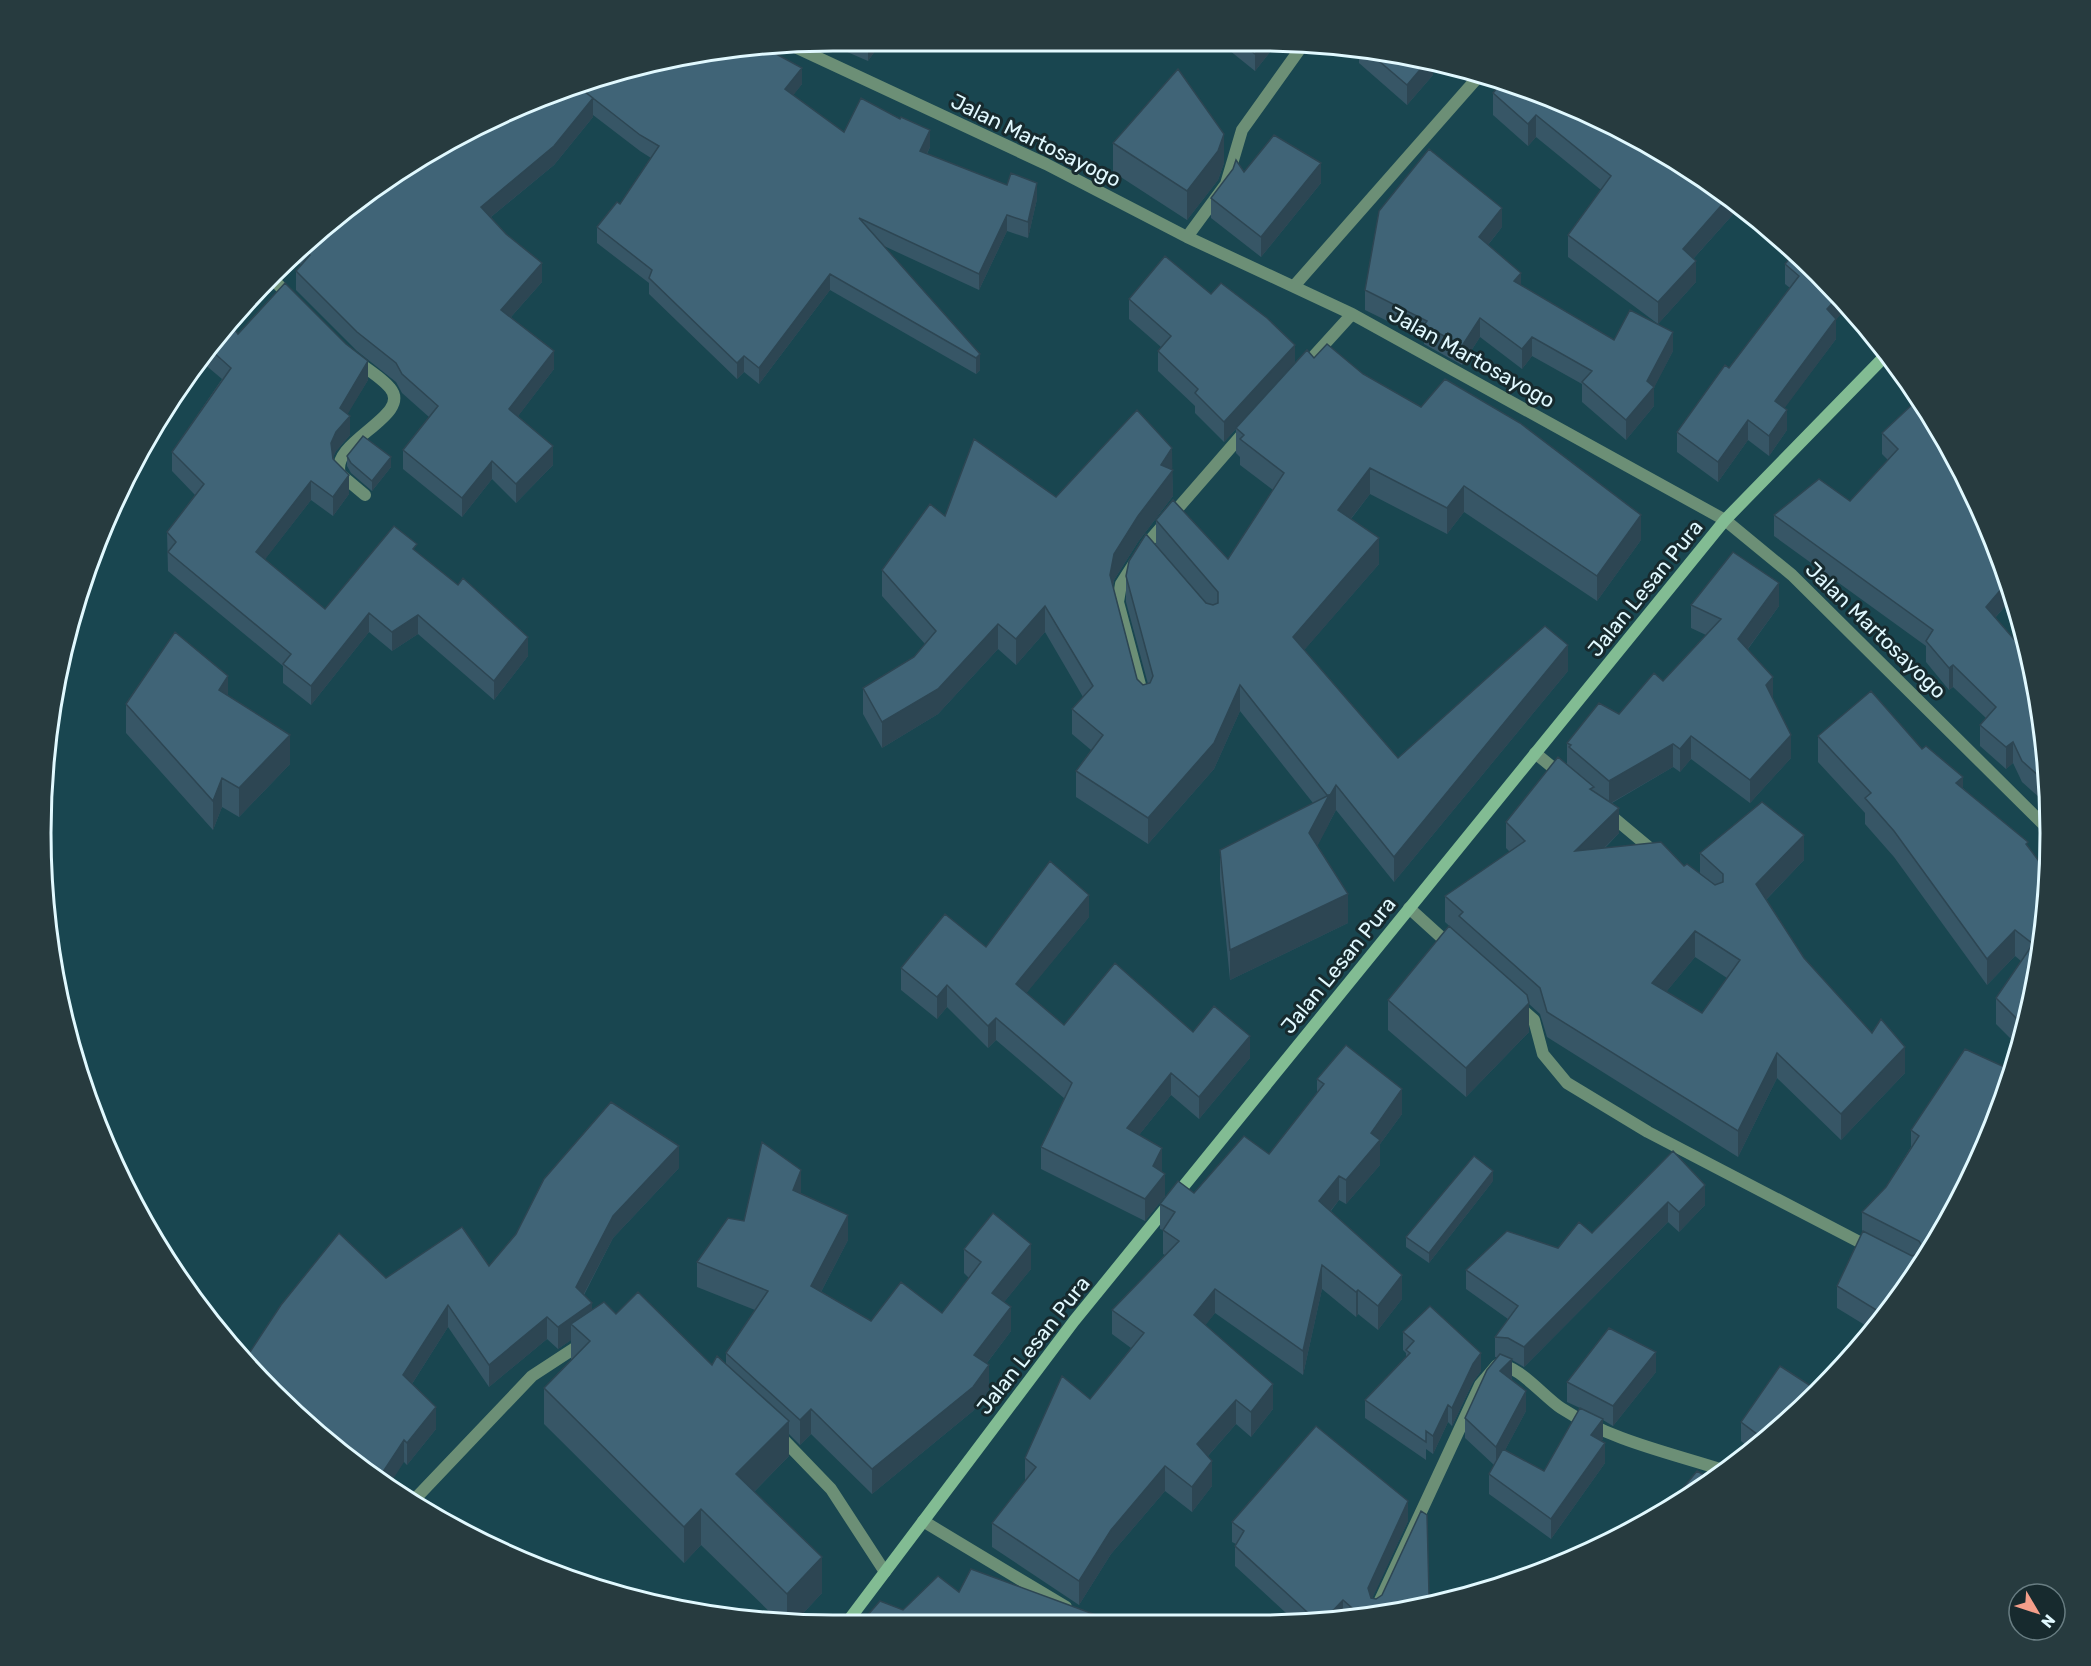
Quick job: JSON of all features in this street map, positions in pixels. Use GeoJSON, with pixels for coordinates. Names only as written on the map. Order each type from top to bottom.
{"type":"FeatureCollection","features":[{"type":"Feature","properties":{"kind":"street","name":"Jalan Martosayogo"},"geometry":{"type":"LineString","coordinates":[[806,52],[1046,164],[1187,237],[1295,285],[1352,314],[1725,520],[1792,575],[2040,821]]}},
{"type":"Feature","properties":{"kind":"street"},"geometry":{"type":"LineString","coordinates":[[1187,237],[1226,184],[1242,130],[1297,53]]}},
{"type":"Feature","properties":{"kind":"street"},"geometry":{"type":"LineString","coordinates":[[1295,285],[1474,82]]}},
{"type":"Feature","properties":{"kind":"street"},"geometry":{"type":"LineString","coordinates":[[277,283],[304,312]]}},
{"type":"Feature","properties":{"kind":"street"},"geometry":{"type":"LineString","coordinates":[[1296,375],[1352,314]]}},
{"type":"Feature","properties":{"kind":"street"},"geometry":{"type":"LineString","coordinates":[[344,350],[391,388],[394,396],[390,411],[354,441],[340,463],[340,474],[365,495]]}},
{"type":"Feature","properties":{"kind":"street","name":"Jalan Lesan Pura"},"geometry":{"type":"LineString","coordinates":[[853,1615],[1074,1321],[1725,520],[1881,361]]}},
{"type":"Feature","properties":{"kind":"street"},"geometry":{"type":"LineString","coordinates":[[1145,703],[1118,603],[1121,584],[1145,546],[1207,472],[1258,418]]}},
{"type":"Feature","properties":{"kind":"street"},"geometry":{"type":"LineString","coordinates":[[1145,546],[1161,562]]}},
{"type":"Feature","properties":{"kind":"street"},"geometry":{"type":"LineString","coordinates":[[1535,753],[1572,783]]}},
{"type":"Feature","properties":{"kind":"street"},"geometry":{"type":"LineString","coordinates":[[1599,806],[1671,866]]}},
{"type":"Feature","properties":{"kind":"street"},"geometry":{"type":"LineString","coordinates":[[1409,908],[1463,956]]}},
{"type":"Feature","properties":{"kind":"street"},"geometry":{"type":"LineString","coordinates":[[1507,996],[1534,1020],[1543,1054],[1567,1083],[1648,1132],[1885,1255]]}},
{"type":"Feature","properties":{"kind":"street"},"geometry":{"type":"LineString","coordinates":[[419,1495],[532,1376],[590,1337]]}},
{"type":"Feature","properties":{"kind":"street"},"geometry":{"type":"LineString","coordinates":[[1378,1605],[1480,1385],[1497,1365],[1504,1365],[1514,1370],[1557,1406],[1605,1433],[1714,1467]]}},
{"type":"Feature","properties":{"kind":"street"},"geometry":{"type":"LineString","coordinates":[[769,1425],[831,1489],[885,1572]]}},
{"type":"Feature","properties":{"kind":"street"},"geometry":{"type":"LineString","coordinates":[[923,1521],[1075,1612]]}},
{"type":"Feature","properties":{"kind":"building"},"geometry":{"type":"Polygon","coordinates":[[[776,54],[802,68],[785,89],[844,132],[861,98],[900,119],[901,117],[930,130],[920,151],[1007,185],[1011,173],[1037,183],[1028,222],[1007,215],[979,274],[859,218],[980,354],[976,358],[830,274],[759,368],[744,356],[737,363],[649,278],[652,270],[597,227],[617,202],[620,204],[659,146],[640,135],[585,92],[680,66],[776,54]]]}},
{"type":"Feature","properties":{"kind":"building"},"geometry":{"type":"Polygon","coordinates":[[[1379,61],[1421,68],[1407,85],[1379,61]]]}},
{"type":"Feature","properties":{"kind":"building"},"geometry":{"type":"Polygon","coordinates":[[[1178,69],[1224,134],[1218,151],[1187,191],[1113,143],[1178,69]]]}},
{"type":"Feature","properties":{"kind":"building"},"geometry":{"type":"Polygon","coordinates":[[[1496,89],[1509,93],[1604,132],[1649,156],[1722,205],[1683,249],[1696,261],[1658,302],[1568,235],[1611,176],[1536,115],[1528,124],[1493,93],[1496,89]]]}},
{"type":"Feature","properties":{"kind":"building"},"geometry":{"type":"Polygon","coordinates":[[[585,92],[593,98],[554,146],[481,207],[506,234],[542,263],[501,310],[554,351],[509,409],[553,446],[516,484],[492,461],[462,498],[403,450],[438,406],[402,374],[396,363],[357,332],[296,271],[310,255],[308,253],[317,245],[357,213],[442,156],[534,111],[585,92]]]}},
{"type":"Feature","properties":{"kind":"building"},"geometry":{"type":"Polygon","coordinates":[[[1274,135],[1321,163],[1261,237],[1211,198],[1233,169],[1236,160],[1244,172],[1274,135]]]}},
{"type":"Feature","properties":{"kind":"building"},"geometry":{"type":"Polygon","coordinates":[[[1429,149],[1502,208],[1479,237],[1521,273],[1514,281],[1614,340],[1630,310],[1673,332],[1647,381],[1654,387],[1626,420],[1582,382],[1592,371],[1532,337],[1522,349],[1480,318],[1462,346],[1424,325],[1427,321],[1365,290],[1379,211],[1429,149]]]}},
{"type":"Feature","properties":{"kind":"building"},"geometry":{"type":"Polygon","coordinates":[[[1165,256],[1211,294],[1221,283],[1267,318],[1295,345],[1224,422],[1195,393],[1198,389],[1158,351],[1171,336],[1129,299],[1165,256]]]}},
{"type":"Feature","properties":{"kind":"building"},"geometry":{"type":"Polygon","coordinates":[[[1789,259],[1833,303],[1827,309],[1836,319],[1775,401],[1787,410],[1769,436],[1748,420],[1718,462],[1677,432],[1725,365],[1729,368],[1799,276],[1785,264],[1789,259]]]}},
{"type":"Feature","properties":{"kind":"building"},"geometry":{"type":"Polygon","coordinates":[[[285,283],[346,344],[368,361],[340,408],[350,416],[336,432],[331,443],[333,459],[349,475],[333,497],[311,481],[256,552],[325,609],[394,526],[417,544],[413,549],[458,585],[463,578],[528,637],[494,681],[418,615],[392,632],[369,613],[311,686],[283,664],[291,654],[168,552],[176,542],[167,532],[204,484],[172,452],[231,368],[215,354],[235,330],[238,334],[285,283]]]}},
{"type":"Feature","properties":{"kind":"building"},"geometry":{"type":"Polygon","coordinates":[[[1327,344],[1363,374],[1421,407],[1445,379],[1520,423],[1641,515],[1597,576],[1464,486],[1447,508],[1370,468],[1338,510],[1379,538],[1293,637],[1398,758],[1545,626],[1568,645],[1394,857],[1336,785],[1329,797],[1327,795],[1240,685],[1214,743],[1148,818],[1076,771],[1103,735],[1072,709],[1093,686],[1045,606],[1016,639],[998,624],[938,689],[882,722],[863,688],[914,657],[936,631],[882,570],[930,504],[945,516],[974,439],[1056,497],[1137,410],[1172,448],[1161,465],[1173,470],[1138,516],[1114,554],[1110,575],[1137,679],[1143,685],[1150,683],[1153,676],[1126,576],[1129,561],[1146,534],[1206,603],[1213,605],[1218,603],[1218,592],[1156,520],[1173,500],[1228,559],[1284,473],[1240,439],[1244,435],[1236,428],[1307,350],[1314,358],[1327,344]]]}},
{"type":"Feature","properties":{"kind":"building"},"geometry":{"type":"Polygon","coordinates":[[[1912,405],[1959,487],[1980,534],[2000,590],[1986,607],[2015,641],[2025,680],[2037,775],[2022,761],[2013,742],[2006,747],[1980,725],[1996,707],[1953,665],[1949,668],[1926,641],[1933,630],[1774,515],[1819,479],[1850,501],[1898,449],[1882,433],[1912,405]]]}},
{"type":"Feature","properties":{"kind":"building"},"geometry":{"type":"Polygon","coordinates":[[[363,436],[391,457],[372,481],[351,463],[347,456],[363,436]]]}},
{"type":"Feature","properties":{"kind":"building"},"geometry":{"type":"Polygon","coordinates":[[[1733,552],[1779,583],[1738,639],[1773,677],[1766,685],[1791,735],[1750,780],[1691,736],[1680,749],[1673,744],[1609,781],[1567,743],[1599,703],[1619,714],[1654,673],[1663,681],[1721,619],[1691,605],[1733,552]]]}},
{"type":"Feature","properties":{"kind":"building"},"geometry":{"type":"Polygon","coordinates":[[[175,632],[228,676],[219,690],[290,735],[239,788],[222,778],[213,801],[126,704],[175,632]]]}},
{"type":"Feature","properties":{"kind":"building"},"geometry":{"type":"Polygon","coordinates":[[[1871,691],[1922,749],[1926,746],[1963,777],[1956,783],[2028,842],[2026,844],[2039,861],[2032,943],[2015,930],[1987,959],[1894,831],[1865,798],[1871,793],[1818,736],[1871,691]]]}},
{"type":"Feature","properties":{"kind":"building"},"geometry":{"type":"Polygon","coordinates":[[[1558,757],[1594,787],[1590,789],[1619,808],[1575,851],[1661,842],[1684,866],[1687,864],[1715,885],[1723,882],[1723,874],[1700,853],[1762,802],[1804,835],[1756,884],[1804,958],[1872,1033],[1881,1019],[1905,1047],[1841,1114],[1777,1053],[1738,1131],[1547,1012],[1540,988],[1459,916],[1463,912],[1445,896],[1525,841],[1506,822],[1558,757]],[[1695,931],[1652,983],[1702,1013],[1740,960],[1695,931]]]}},
{"type":"Feature","properties":{"kind":"building"},"geometry":{"type":"Polygon","coordinates":[[[1329,795],[1309,833],[1348,894],[1230,950],[1220,850],[1329,795]]]}},
{"type":"Feature","properties":{"kind":"building"},"geometry":{"type":"Polygon","coordinates":[[[1050,861],[1089,895],[1016,984],[1064,1025],[1115,963],[1193,1032],[1214,1006],[1250,1036],[1199,1097],[1171,1073],[1127,1128],[1162,1148],[1153,1166],[1165,1174],[1145,1199],[1041,1147],[1072,1083],[996,1018],[988,1026],[947,985],[937,997],[901,968],[945,914],[986,947],[1050,861]]]}},
{"type":"Feature","properties":{"kind":"building"},"geometry":{"type":"Polygon","coordinates":[[[1449,926],[1527,995],[1529,1003],[1466,1068],[1388,1000],[1449,926]]]}},
{"type":"Feature","properties":{"kind":"building"},"geometry":{"type":"Polygon","coordinates":[[[2031,947],[2017,1019],[1996,998],[2031,947]]]}},
{"type":"Feature","properties":{"kind":"building"},"geometry":{"type":"Polygon","coordinates":[[[1346,1045],[1402,1089],[1371,1133],[1380,1140],[1346,1180],[1339,1176],[1319,1201],[1402,1275],[1378,1306],[1322,1265],[1303,1351],[1215,1289],[1194,1315],[1273,1384],[1251,1412],[1236,1400],[1197,1444],[1212,1461],[1192,1487],[1165,1466],[1111,1530],[1079,1581],[992,1523],[1036,1467],[1025,1458],[1062,1376],[1090,1399],[1144,1333],[1112,1310],[1179,1241],[1163,1230],[1175,1212],[1160,1204],[1178,1181],[1194,1193],[1244,1136],[1269,1154],[1324,1084],[1317,1079],[1346,1045]]]}},
{"type":"Feature","properties":{"kind":"building"},"geometry":{"type":"Polygon","coordinates":[[[1965,1049],[2003,1067],[1980,1132],[1959,1179],[1922,1245],[1919,1241],[1862,1212],[1886,1187],[1919,1136],[1911,1130],[1965,1049]]]}},
{"type":"Feature","properties":{"kind":"building"},"geometry":{"type":"Polygon","coordinates":[[[611,1102],[679,1146],[613,1216],[576,1287],[592,1303],[558,1327],[547,1317],[489,1365],[448,1305],[403,1375],[436,1407],[407,1443],[404,1440],[383,1472],[317,1421],[249,1353],[281,1305],[339,1233],[386,1278],[462,1227],[489,1266],[516,1234],[544,1179],[611,1102]]]}},
{"type":"Feature","properties":{"kind":"building"},"geometry":{"type":"Polygon","coordinates":[[[762,1142],[801,1170],[793,1190],[848,1215],[811,1286],[871,1321],[901,1282],[942,1313],[981,1262],[964,1249],[993,1213],[1031,1244],[992,1293],[1011,1307],[974,1355],[989,1365],[973,1387],[872,1469],[811,1409],[800,1420],[726,1353],[768,1291],[697,1262],[728,1218],[744,1221],[762,1142]]]}},
{"type":"Feature","properties":{"kind":"building"},"geometry":{"type":"Polygon","coordinates":[[[1673,1151],[1705,1185],[1679,1212],[1668,1202],[1524,1347],[1508,1338],[1495,1337],[1518,1306],[1466,1270],[1507,1231],[1558,1248],[1579,1222],[1592,1233],[1673,1151]]]}},
{"type":"Feature","properties":{"kind":"building"},"geometry":{"type":"Polygon","coordinates":[[[1474,1156],[1493,1171],[1429,1253],[1406,1237],[1474,1156]]]}},
{"type":"Feature","properties":{"kind":"building"},"geometry":{"type":"Polygon","coordinates":[[[1863,1231],[1912,1256],[1916,1255],[1877,1310],[1837,1286],[1863,1231]]]}},
{"type":"Feature","properties":{"kind":"building"},"geometry":{"type":"Polygon","coordinates":[[[638,1292],[712,1365],[717,1356],[789,1421],[736,1474],[822,1557],[787,1594],[701,1509],[684,1527],[544,1388],[590,1341],[571,1324],[604,1302],[616,1314],[638,1292]]]}},
{"type":"Feature","properties":{"kind":"building"},"geometry":{"type":"Polygon","coordinates":[[[1430,1306],[1481,1353],[1473,1364],[1452,1408],[1448,1405],[1433,1436],[1426,1431],[1426,1442],[1365,1400],[1410,1353],[1406,1350],[1414,1341],[1403,1332],[1430,1306]]]}},
{"type":"Feature","properties":{"kind":"building"},"geometry":{"type":"Polygon","coordinates":[[[1609,1328],[1656,1352],[1613,1406],[1567,1382],[1609,1328]]]}},
{"type":"Feature","properties":{"kind":"building"},"geometry":{"type":"Polygon","coordinates":[[[1500,1354],[1512,1359],[1500,1371],[1526,1391],[1496,1447],[1465,1418],[1487,1370],[1500,1354]]]}},
{"type":"Feature","properties":{"kind":"building"},"geometry":{"type":"Polygon","coordinates":[[[1780,1366],[1811,1386],[1757,1434],[1741,1422],[1780,1366]]]}},
{"type":"Feature","properties":{"kind":"building"},"geometry":{"type":"Polygon","coordinates":[[[1580,1408],[1603,1419],[1591,1435],[1605,1443],[1551,1519],[1489,1474],[1503,1449],[1544,1471],[1580,1408]]]}},
{"type":"Feature","properties":{"kind":"building"},"geometry":{"type":"Polygon","coordinates":[[[1316,1426],[1408,1501],[1368,1588],[1371,1598],[1376,1599],[1382,1595],[1421,1511],[1427,1515],[1431,1595],[1353,1609],[1343,1600],[1333,1611],[1308,1613],[1235,1546],[1244,1531],[1232,1522],[1316,1426]]]}},
{"type":"Feature","properties":{"kind":"building"},"geometry":{"type":"Polygon","coordinates":[[[1697,1471],[1704,1475],[1692,1483],[1682,1489],[1697,1471]]]}},
{"type":"Feature","properties":{"kind":"building"},"geometry":{"type":"Polygon","coordinates":[[[971,1569],[1096,1615],[868,1615],[880,1601],[903,1610],[938,1576],[959,1592],[971,1569]]]}}]}
